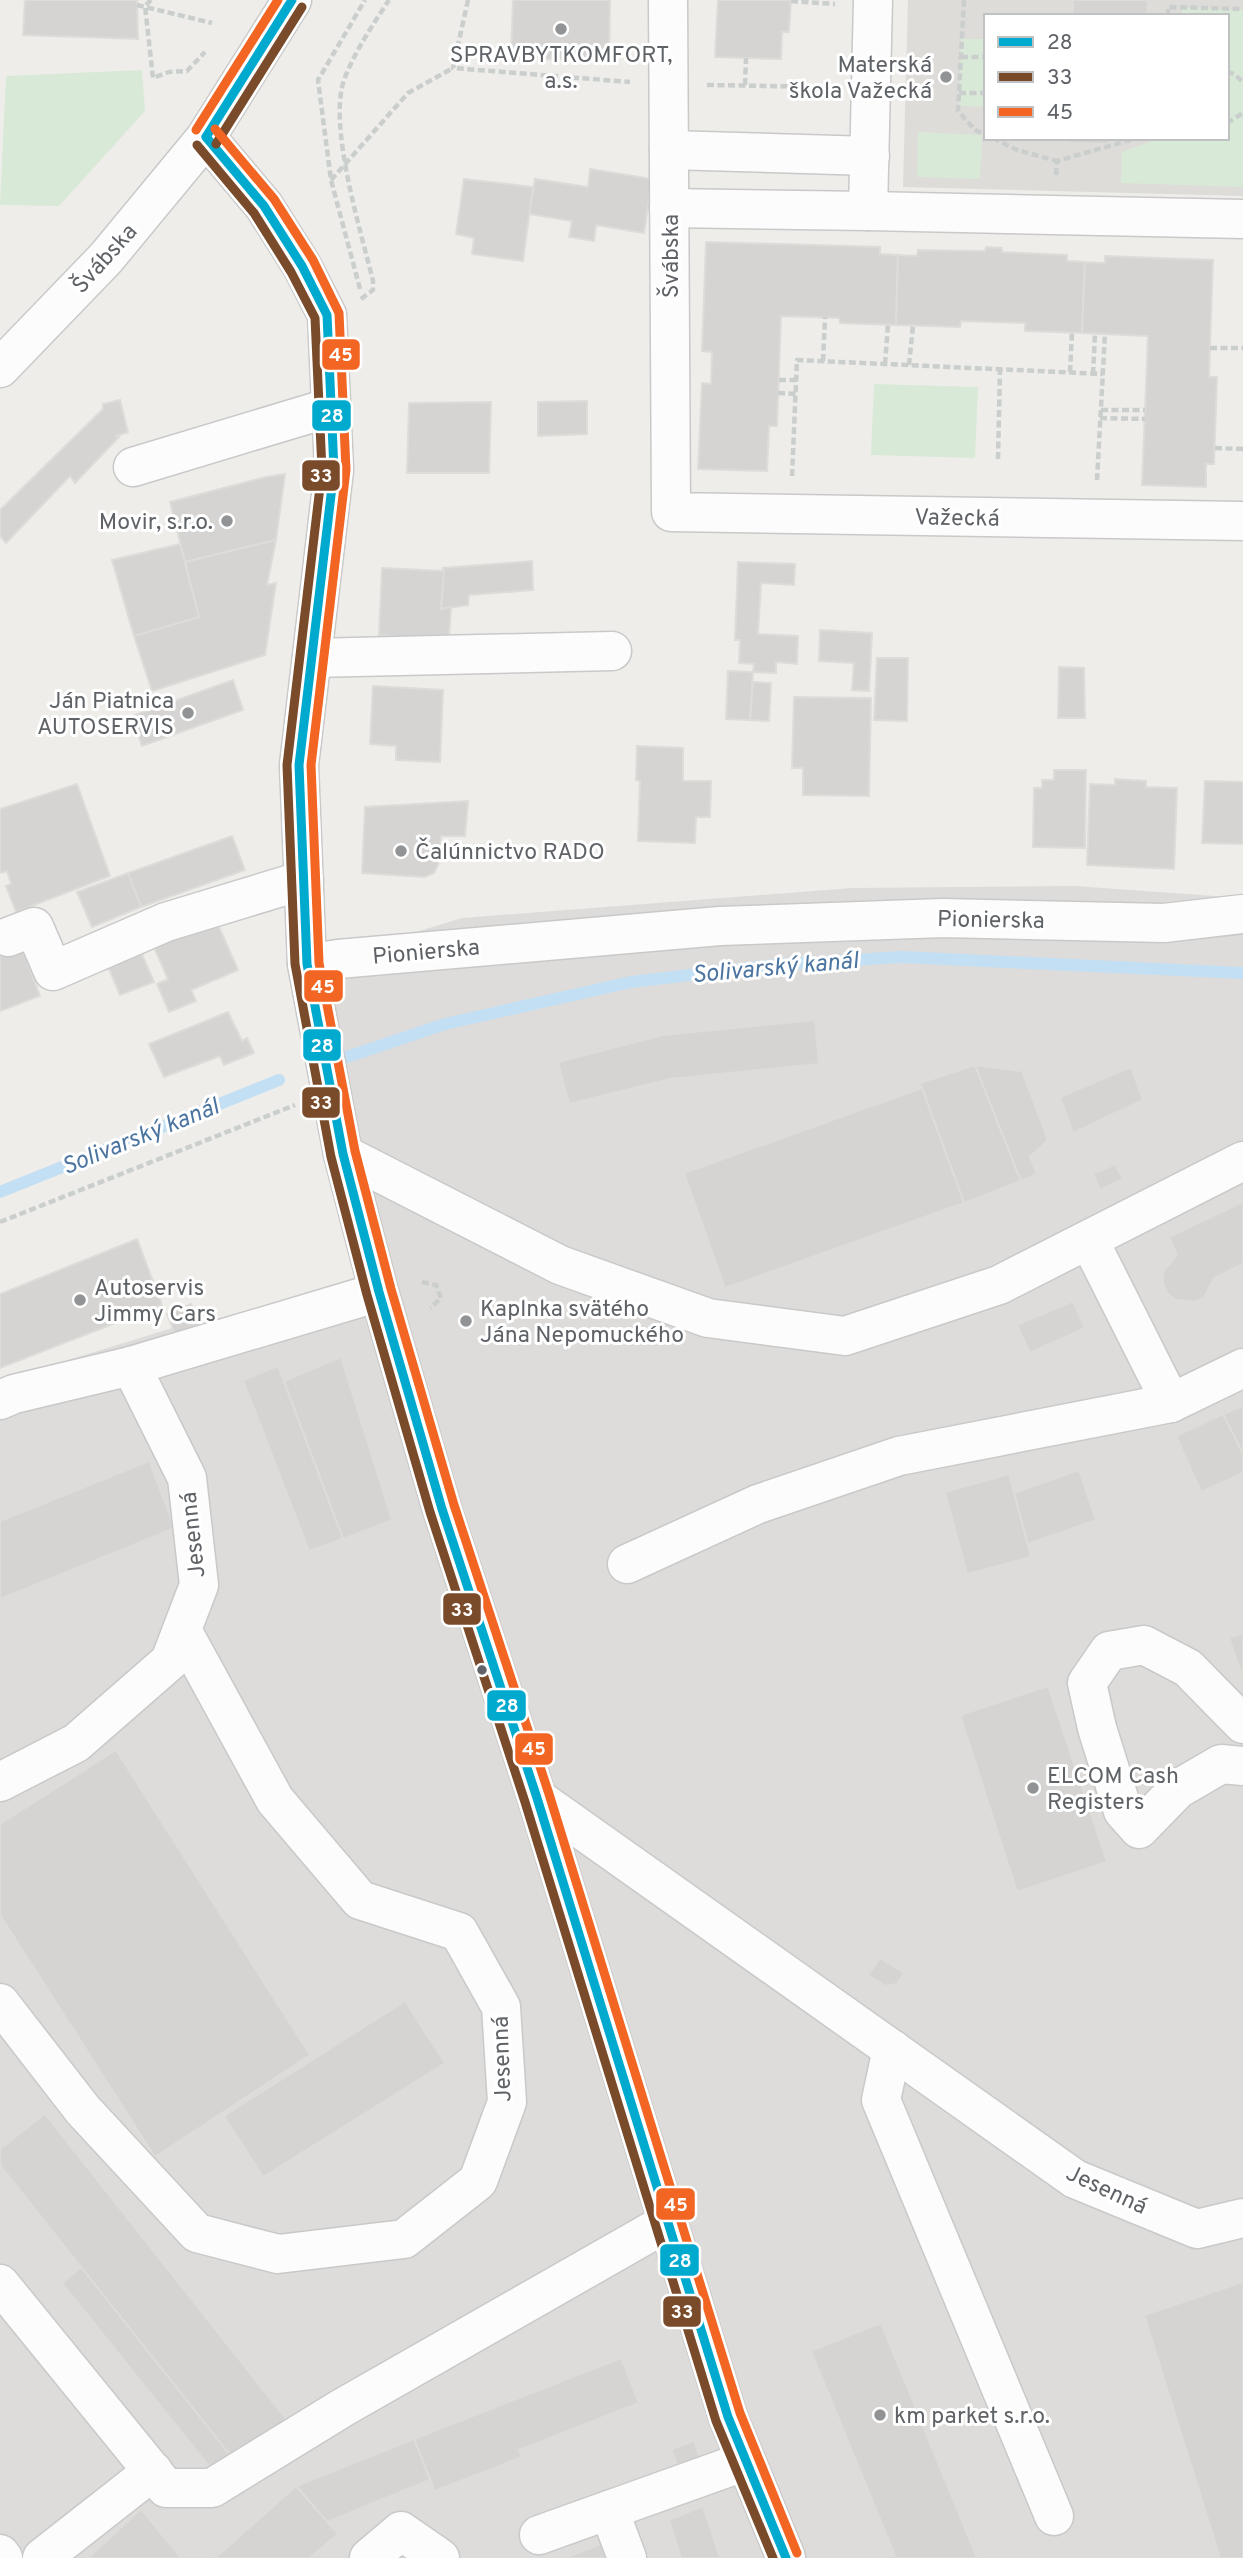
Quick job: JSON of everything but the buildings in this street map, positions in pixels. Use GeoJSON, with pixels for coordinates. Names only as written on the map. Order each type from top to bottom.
{"type":"FeatureCollection","features":[{"type":"Feature","properties":{"kind":"street","name":"Švábska"},"geometry":{"type":"LineString","coordinates":[[0,368],[106,258],[206,137],[292,0]]}},
{"type":"Feature","properties":{"kind":"street","name":"Švábska"},"geometry":{"type":"LineString","coordinates":[[668,0],[686,85],[669,150],[671,512]]}},
{"type":"Feature","properties":{"kind":"street"},"geometry":{"type":"LineString","coordinates":[[858,2],[870,156],[868,211]]}},
{"type":"Feature","properties":{"kind":"street"},"geometry":{"type":"LineString","coordinates":[[206,137],[264,206],[302,266],[327,315],[334,470],[299,765],[307,964],[321,1037],[318,1096],[343,1154],[379,1292],[442,1509],[537,1798],[728,2417],[786,2558]]}},
{"type":"Feature","properties":{"kind":"street"},"geometry":{"type":"LineString","coordinates":[[669,150],[870,156]]}},
{"type":"Feature","properties":{"kind":"street"},"geometry":{"type":"LineString","coordinates":[[669,208],[1243,219]]}},
{"type":"Feature","properties":{"kind":"street"},"geometry":{"type":"LineString","coordinates":[[133,467],[331,407]]}},
{"type":"Feature","properties":{"kind":"street","name":"Važecká"},"geometry":{"type":"LineString","coordinates":[[671,512],[1243,521]]}},
{"type":"Feature","properties":{"kind":"street"},"geometry":{"type":"LineString","coordinates":[[312,658],[612,651]]}},
{"type":"Feature","properties":{"kind":"street"},"geometry":{"type":"LineString","coordinates":[[8,937],[34,927],[53,971],[166,922],[304,880]]}},
{"type":"Feature","properties":{"kind":"street","name":"Pionierska"},"geometry":{"type":"LineString","coordinates":[[307,964],[338,958],[720,926],[943,918],[1164,923],[1243,914]]}},
{"type":"Feature","properties":{"kind":"street"},"geometry":{"type":"LineString","coordinates":[[343,1154],[560,1265],[708,1318],[845,1336],[999,1285],[1243,1161]]}},
{"type":"Feature","properties":{"kind":"street"},"geometry":{"type":"LineString","coordinates":[[1089,1240],[1171,1403]]}},
{"type":"Feature","properties":{"kind":"street"},"geometry":{"type":"LineString","coordinates":[[0,1400],[14,1394],[131,1366],[379,1292]]}},
{"type":"Feature","properties":{"kind":"street","name":"Jesenná"},"geometry":{"type":"LineString","coordinates":[[0,1782],[76,1743],[170,1661],[199,1585],[187,1478],[131,1366]]}},
{"type":"Feature","properties":{"kind":"street"},"geometry":{"type":"LineString","coordinates":[[627,1564],[758,1504],[899,1456],[1171,1403],[1243,1368]]}},
{"type":"Feature","properties":{"kind":"street","name":"Jesenná"},"geometry":{"type":"LineString","coordinates":[[0,2003],[83,2110],[197,2233],[278,2254],[404,2239],[478,2181],[507,2102],[501,2007],[459,1932],[360,1900],[275,1800],[182,1630]]}},
{"type":"Feature","properties":{"kind":"street"},"geometry":{"type":"LineString","coordinates":[[1243,1724],[1188,1668],[1144,1645],[1109,1651],[1087,1683],[1097,1728],[1122,1811],[1139,1829],[1178,1789],[1221,1764],[1243,1766]]}},
{"type":"Feature","properties":{"kind":"street","name":"Jesenná"},"geometry":{"type":"LineString","coordinates":[[537,1798],[1076,2179],[1197,2229],[1243,2218]]}},
{"type":"Feature","properties":{"kind":"street"},"geometry":{"type":"LineString","coordinates":[[892,2049],[881,2101],[1054,2516]]}},
{"type":"Feature","properties":{"kind":"street"},"geometry":{"type":"LineString","coordinates":[[0,2284],[166,2488],[212,2488],[342,2408],[668,2222]]}},
{"type":"Feature","properties":{"kind":"street"},"geometry":{"type":"LineString","coordinates":[[539,2535],[746,2461]]}},
{"type":"Feature","properties":{"kind":"street"},"geometry":{"type":"LineString","coordinates":[[43,2558],[153,2471]]}},
{"type":"Feature","properties":{"kind":"street"},"geometry":{"type":"LineString","coordinates":[[609,2510],[627,2558]]}},
{"type":"Feature","properties":{"kind":"street"},"geometry":{"type":"LineString","coordinates":[[369,2558],[401,2531],[440,2558]]}},
{"type":"Feature","properties":{"kind":"path"},"geometry":{"type":"LineString","coordinates":[[145,6],[151,0]]}},
{"type":"Feature","properties":{"kind":"path"},"geometry":{"type":"LineString","coordinates":[[360,312],[360,283],[331,180],[318,80],[365,0]]}},
{"type":"Feature","properties":{"kind":"path"},"geometry":{"type":"LineString","coordinates":[[360,299],[373,290],[373,281],[341,141],[340,108],[344,82],[360,45],[389,0]]}},
{"type":"Feature","properties":{"kind":"path"},"geometry":{"type":"LineString","coordinates":[[453,68],[468,0]]}},
{"type":"Feature","properties":{"kind":"path"},"geometry":{"type":"LineString","coordinates":[[964,0],[958,111],[975,130],[984,134]]}},
{"type":"Feature","properties":{"kind":"path"},"geometry":{"type":"LineString","coordinates":[[791,1],[858,2]]}},
{"type":"Feature","properties":{"kind":"path"},"geometry":{"type":"LineString","coordinates":[[137,5],[212,23]]}},
{"type":"Feature","properties":{"kind":"path"},"geometry":{"type":"LineString","coordinates":[[145,6],[153,78],[169,72],[187,71],[205,52]]}},
{"type":"Feature","properties":{"kind":"path"},"geometry":{"type":"LineString","coordinates":[[1168,14],[1168,7],[1243,9]]}},
{"type":"Feature","properties":{"kind":"path"},"geometry":{"type":"LineString","coordinates":[[961,57],[984,57]]}},
{"type":"Feature","properties":{"kind":"path"},"geometry":{"type":"LineString","coordinates":[[745,86],[746,58]]}},
{"type":"Feature","properties":{"kind":"path"},"geometry":{"type":"LineString","coordinates":[[331,180],[408,93],[453,68],[686,85],[841,87]]}},
{"type":"Feature","properties":{"kind":"path"},"geometry":{"type":"LineString","coordinates":[[959,93],[984,93]]}},
{"type":"Feature","properties":{"kind":"path"},"geometry":{"type":"LineString","coordinates":[[1229,123],[1243,113]]}},
{"type":"Feature","properties":{"kind":"path"},"geometry":{"type":"LineString","coordinates":[[997,140],[1017,150],[1057,161],[1125,141]]}},
{"type":"Feature","properties":{"kind":"path"},"geometry":{"type":"LineString","coordinates":[[1053,215],[1057,161]]}},
{"type":"Feature","properties":{"kind":"path"},"geometry":{"type":"LineString","coordinates":[[823,361],[825,317]]}},
{"type":"Feature","properties":{"kind":"path"},"geometry":{"type":"LineString","coordinates":[[885,364],[888,325]]}},
{"type":"Feature","properties":{"kind":"path"},"geometry":{"type":"LineString","coordinates":[[909,365],[913,326]]}},
{"type":"Feature","properties":{"kind":"path"},"geometry":{"type":"LineString","coordinates":[[1070,372],[1072,333]]}},
{"type":"Feature","properties":{"kind":"path"},"geometry":{"type":"LineString","coordinates":[[1093,374],[1095,334]]}},
{"type":"Feature","properties":{"kind":"path"},"geometry":{"type":"LineString","coordinates":[[1095,519],[1105,334]]}},
{"type":"Feature","properties":{"kind":"path"},"geometry":{"type":"LineString","coordinates":[[1210,348],[1243,348]]}},
{"type":"Feature","properties":{"kind":"path"},"geometry":{"type":"LineString","coordinates":[[791,485],[797,360],[1103,374]]}},
{"type":"Feature","properties":{"kind":"path"},"geometry":{"type":"LineString","coordinates":[[998,459],[1000,369]]}},
{"type":"Feature","properties":{"kind":"path"},"geometry":{"type":"LineString","coordinates":[[779,380],[797,380]]}},
{"type":"Feature","properties":{"kind":"path"},"geometry":{"type":"LineString","coordinates":[[778,393],[797,394]]}},
{"type":"Feature","properties":{"kind":"path"},"geometry":{"type":"LineString","coordinates":[[1101,410],[1145,410]]}},
{"type":"Feature","properties":{"kind":"path"},"geometry":{"type":"LineString","coordinates":[[1100,418],[1145,419]]}},
{"type":"Feature","properties":{"kind":"path"},"geometry":{"type":"LineString","coordinates":[[1214,449],[1243,449]]}},
{"type":"Feature","properties":{"kind":"path"},"geometry":{"type":"LineString","coordinates":[[0,1222],[318,1096]]}},
{"type":"Feature","properties":{"kind":"path"},"geometry":{"type":"LineString","coordinates":[[422,1282],[436,1285],[441,1298],[430,1308]]}},
{"type":"Feature","properties":{"kind":"shaded area","name":"Materská škola Važecká"},"geometry":{"type":"Polygon","coordinates":[[[908,0],[1243,0],[1243,196],[903,187],[908,0]]]}},
{"type":"Feature","properties":{"kind":"shaded area"},"geometry":{"type":"Polygon","coordinates":[[[1075,886],[1243,898],[1243,2558],[0,2558],[0,1381],[182,1325],[372,1307],[304,966],[462,918],[852,888],[1075,886]]]}},
{"type":"Feature","properties":{"kind":"green space"},"geometry":{"type":"Polygon","coordinates":[[[1182,8],[1243,10],[1243,187],[1121,183],[1122,152],[1155,140],[1229,140],[1229,14],[1182,14],[1182,8]]]}},
{"type":"Feature","properties":{"kind":"green space"},"geometry":{"type":"Polygon","coordinates":[[[961,39],[984,39],[984,107],[959,106],[961,39]]]}},
{"type":"Feature","properties":{"kind":"green space"},"geometry":{"type":"Polygon","coordinates":[[[142,70],[145,111],[59,206],[0,205],[6,76],[142,70]]]}},
{"type":"Feature","properties":{"kind":"green space"},"geometry":{"type":"Polygon","coordinates":[[[918,132],[982,135],[980,179],[917,177],[918,132]]]}},
{"type":"Feature","properties":{"kind":"green space"},"geometry":{"type":"Polygon","coordinates":[[[874,384],[978,387],[975,458],[871,455],[874,384]]]}},
{"type":"Feature","properties":{"kind":"waterway","name":"Solivarský kanál"},"geometry":{"type":"LineString","coordinates":[[329,1063],[445,1024],[631,982],[774,965],[901,957],[1243,973]]}},
{"type":"Feature","properties":{"kind":"waterway","name":"Solivarský kanál"},"geometry":{"type":"LineString","coordinates":[[0,1192],[279,1080]]}},
{"type":"Feature","properties":{"kind":"transit line","name":"45"},"geometry":{"type":"LineString","coordinates":[[196,130],[278,0]]}},
{"type":"Feature","properties":{"kind":"transit line","name":"28"},"geometry":{"type":"LineString","coordinates":[[206,137],[292,0]]}},
{"type":"Feature","properties":{"kind":"transit line","name":"33"},"geometry":{"type":"LineString","coordinates":[[216,144],[302,7]]}},
{"type":"Feature","properties":{"kind":"transit line","name":"45"},"geometry":{"type":"LineString","coordinates":[[215,129],[274,199],[313,260],[339,313],[346,470],[311,765],[319,963],[355,1151],[391,1289],[454,1505],[549,1794],[740,2413],[797,2553]]}},
{"type":"Feature","properties":{"kind":"transit line","name":"28"},"geometry":{"type":"LineString","coordinates":[[206,137],[264,206],[302,266],[327,315],[334,470],[299,765],[307,964],[343,1154],[379,1292],[442,1509],[537,1798],[728,2417],[786,2558]]}},
{"type":"Feature","properties":{"kind":"transit line","name":"33"},"geometry":{"type":"LineString","coordinates":[[197,145],[254,213],[291,272],[315,318],[322,470],[287,765],[295,964],[331,1157],[367,1295],[430,1512],[525,1802],[716,2421],[773,2558]]}},
{"type":"Feature","properties":{"kind":"place","name":"SPRAVBYTKOMFORT, a.s."},"geometry":{"type":"Point","coordinates":[561,29]}},
{"type":"Feature","properties":{"kind":"place","name":"Materská škola Važecká"},"geometry":{"type":"Point","coordinates":[946,77]}},
{"type":"Feature","properties":{"kind":"place","name":"Movir, s.r.o."},"geometry":{"type":"Point","coordinates":[227,521]}},
{"type":"Feature","properties":{"kind":"place","name":"Ján Piatnica AUTOSERVIS"},"geometry":{"type":"Point","coordinates":[188,713]}},
{"type":"Feature","properties":{"kind":"place","name":"Čalúnnictvo RADO"},"geometry":{"type":"Point","coordinates":[401,851]}},
{"type":"Feature","properties":{"kind":"place","name":"Autoservis Jimmy Cars"},"geometry":{"type":"Point","coordinates":[80,1300]}},
{"type":"Feature","properties":{"kind":"place","name":"Kaplnka svätého Jána Nepomuckého"},"geometry":{"type":"Point","coordinates":[466,1321]}},
{"type":"Feature","properties":{"kind":"place","name":"ELCOM Cash Registers"},"geometry":{"type":"Point","coordinates":[1033,1788]}},
{"type":"Feature","properties":{"kind":"place","name":"km parket s.r.o."},"geometry":{"type":"Point","coordinates":[880,2415]}}]}
